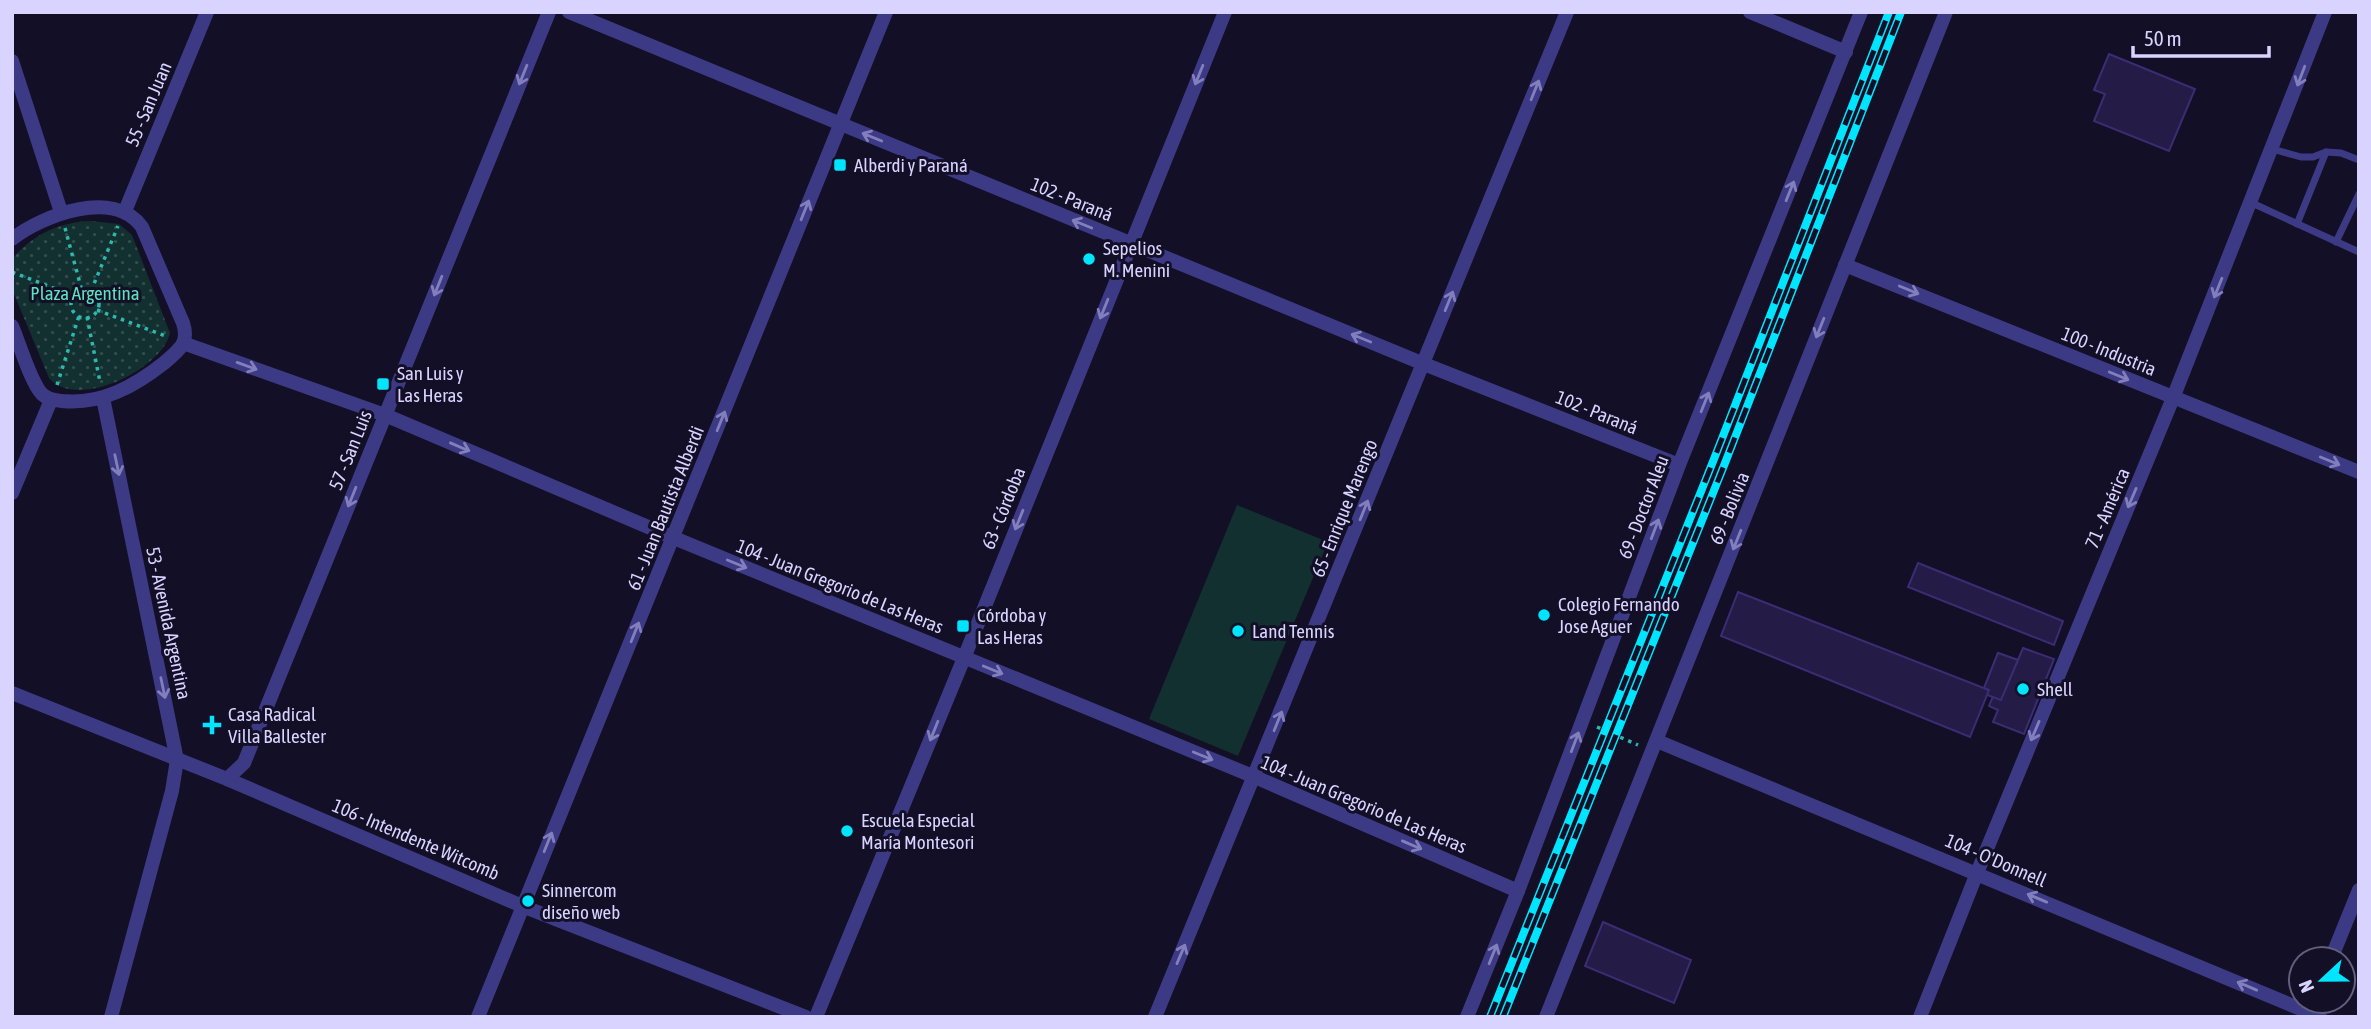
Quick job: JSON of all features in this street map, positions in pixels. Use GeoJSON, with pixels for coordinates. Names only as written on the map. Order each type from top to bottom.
{"type":"FeatureCollection","features":[{"type":"Feature","properties":{"kind":"street","name":"55 - San Juan"},"geometry":{"type":"LineString","coordinates":[[125,211],[207,12]]}},
{"type":"Feature","properties":{"kind":"street","name":"57 - San Luis"},"geometry":{"type":"LineString","coordinates":[[227,779],[244,763],[549,12]]}},
{"type":"Feature","properties":{"kind":"street","name":"102 - Paraná"},"geometry":{"type":"LineString","coordinates":[[569,12],[1424,364],[1679,465]]}},
{"type":"Feature","properties":{"kind":"street","name":"61 - Juan Bautista Alberdi"},"geometry":{"type":"LineString","coordinates":[[478,1017],[886,12]]}},
{"type":"Feature","properties":{"kind":"street","name":"63 - Córdoba"},"geometry":{"type":"LineString","coordinates":[[816,1017],[1225,12]]}},
{"type":"Feature","properties":{"kind":"street","name":"65 - Enrique Marengo"},"geometry":{"type":"LineString","coordinates":[[1155,1017],[1567,12]]}},
{"type":"Feature","properties":{"kind":"street"},"geometry":{"type":"LineString","coordinates":[[1750,12],[1846,52]]}},
{"type":"Feature","properties":{"kind":"street","name":"69 - Doctor Aleu"},"geometry":{"type":"LineString","coordinates":[[1467,1017],[1518,891],[1679,465],[1861,12]]}},
{"type":"Feature","properties":{"kind":"street","name":"69 - Bolivia"},"geometry":{"type":"LineString","coordinates":[[1546,1017],[1946,12]]}},
{"type":"Feature","properties":{"kind":"street","name":"71 - América"},"geometry":{"type":"LineString","coordinates":[[1920,1017],[2252,203],[2325,12]]}},
{"type":"Feature","properties":{"kind":"street"},"geometry":{"type":"LineString","coordinates":[[12,61],[61,212]]}},
{"type":"Feature","properties":{"kind":"street"},"geometry":{"type":"LineString","coordinates":[[12,239],[41,219],[61,212],[101,208],[125,211],[135,217],[142,227],[185,332],[183,343],[148,376],[103,398],[75,402],[51,400],[42,395],[12,326]]}},
{"type":"Feature","properties":{"kind":"street","name":"100 - Industria"},"geometry":{"type":"LineString","coordinates":[[1845,265],[2359,472]]}},
{"type":"Feature","properties":{"kind":"street","name":"104 - Juan Gregorio de Las Heras"},"geometry":{"type":"LineString","coordinates":[[183,343],[385,415],[674,538],[1255,777],[1518,891]]}},
{"type":"Feature","properties":{"kind":"street","name":"53 - Avenida Argentina"},"geometry":{"type":"LineString","coordinates":[[103,398],[177,761],[172,791],[111,1017]]}},
{"type":"Feature","properties":{"kind":"street"},"geometry":{"type":"LineString","coordinates":[[12,493],[51,400]]}},
{"type":"Feature","properties":{"kind":"street","name":"106 - Intendente Witcomb"},"geometry":{"type":"LineString","coordinates":[[12,693],[227,779],[522,905],[806,1017]]}},
{"type":"Feature","properties":{"kind":"street","name":"104 - O'Donnell"},"geometry":{"type":"LineString","coordinates":[[1655,746],[1977,873],[2287,1001]]}},
{"type":"Feature","properties":{"kind":"street"},"geometry":{"type":"LineString","coordinates":[[2337,945],[2359,890]]}},
{"type":"Feature","properties":{"kind":"lane"},"geometry":{"type":"LineString","coordinates":[[2272,149],[2301,157],[2313,157],[2326,152],[2342,153],[2359,160]]}},
{"type":"Feature","properties":{"kind":"lane"},"geometry":{"type":"LineString","coordinates":[[2297,224],[2326,152]]}},
{"type":"Feature","properties":{"kind":"lane"},"geometry":{"type":"LineString","coordinates":[[2336,242],[2359,194]]}},
{"type":"Feature","properties":{"kind":"lane"},"geometry":{"type":"LineString","coordinates":[[2252,203],[2359,252]]}},
{"type":"Feature","properties":{"kind":"path"},"geometry":{"type":"LineString","coordinates":[[91,291],[125,211]]}},
{"type":"Feature","properties":{"kind":"path"},"geometry":{"type":"LineString","coordinates":[[61,212],[82,290]]}},
{"type":"Feature","properties":{"kind":"path"},"geometry":{"type":"LineString","coordinates":[[12,272],[74,296]]}},
{"type":"Feature","properties":{"kind":"path"},"geometry":{"type":"LineString","coordinates":[[79,316],[72,305],[74,296],[82,290],[91,291],[98,298],[97,310]]}},
{"type":"Feature","properties":{"kind":"path"},"geometry":{"type":"LineString","coordinates":[[97,310],[183,343]]}},
{"type":"Feature","properties":{"kind":"path"},"geometry":{"type":"LineString","coordinates":[[79,316],[87,317],[97,310]]}},
{"type":"Feature","properties":{"kind":"path"},"geometry":{"type":"LineString","coordinates":[[51,400],[79,316]]}},
{"type":"Feature","properties":{"kind":"path"},"geometry":{"type":"LineString","coordinates":[[87,317],[103,398]]}},
{"type":"Feature","properties":{"kind":"path"},"geometry":{"type":"LineString","coordinates":[[1583,721],[1655,746]]}},
{"type":"Feature","properties":{"kind":"green space","name":"Plaza Argentina"},"geometry":{"type":"Polygon","coordinates":[[[91,221],[119,224],[132,235],[170,333],[164,347],[136,372],[97,388],[79,390],[62,387],[49,378],[12,289],[12,259],[38,236],[48,231],[91,221]]]}},
{"type":"Feature","properties":{"kind":"green space","name":"Land Tennis"},"geometry":{"type":"Polygon","coordinates":[[[1237,505],[1328,542],[1238,756],[1149,719],[1237,505]]]}},
{"type":"Feature","properties":{"kind":"building"},"geometry":{"type":"Polygon","coordinates":[[[2109,54],[2195,89],[2169,151],[2094,121],[2105,94],[2094,90],[2109,54]]]}},
{"type":"Feature","properties":{"kind":"building"},"geometry":{"type":"Polygon","coordinates":[[[1918,563],[2063,621],[2054,645],[1908,587],[1918,563]]]}},
{"type":"Feature","properties":{"kind":"building"},"geometry":{"type":"Polygon","coordinates":[[[1738,592],[1989,690],[1970,737],[1721,636],[1738,592]]]}},
{"type":"Feature","properties":{"kind":"building"},"geometry":{"type":"Polygon","coordinates":[[[2023,648],[2054,659],[2024,734],[1993,722],[1998,710],[1989,706],[1999,682],[1988,678],[1998,653],[2018,660],[2023,648]]]}},
{"type":"Feature","properties":{"kind":"building"},"geometry":{"type":"Polygon","coordinates":[[[1998,653],[2018,660],[2001,700],[1987,695],[1989,690],[1984,688],[1998,653]]]}},
{"type":"Feature","properties":{"kind":"building"},"geometry":{"type":"Polygon","coordinates":[[[1603,922],[1691,960],[1674,1003],[1585,966],[1603,922]]]}},
{"type":"Feature","properties":{"kind":"railway"},"geometry":{"type":"LineString","coordinates":[[1490,1017],[1714,459],[1889,12]]}},
{"type":"Feature","properties":{"kind":"railway"},"geometry":{"type":"LineString","coordinates":[[1503,1017],[1725,463],[1901,12]]}},
{"type":"Feature","properties":{"kind":"place","name":"Alberdi y Paraná"},"geometry":{"type":"Point","coordinates":[840,165]}},
{"type":"Feature","properties":{"kind":"place","name":"Sepelios M. Menini"},"geometry":{"type":"Point","coordinates":[1089,259]}},
{"type":"Feature","properties":{"kind":"place","name":"San Luis y Las Heras"},"geometry":{"type":"Point","coordinates":[383,384]}},
{"type":"Feature","properties":{"kind":"place","name":"Colegio Fernando Jose Aguer"},"geometry":{"type":"Point","coordinates":[1544,615]}},
{"type":"Feature","properties":{"kind":"place","name":"Córdoba y Las Heras"},"geometry":{"type":"Point","coordinates":[963,626]}},
{"type":"Feature","properties":{"kind":"place","name":"Land Tennis"},"geometry":{"type":"Point","coordinates":[1238,631]}},
{"type":"Feature","properties":{"kind":"place","name":"Shell"},"geometry":{"type":"Point","coordinates":[2023,689]}},
{"type":"Feature","properties":{"kind":"place","name":"Casa Radical Villa Ballester"},"geometry":{"type":"Point","coordinates":[212,725]}},
{"type":"Feature","properties":{"kind":"place","name":"Escuela Especial María Montesori"},"geometry":{"type":"Point","coordinates":[847,831]}},
{"type":"Feature","properties":{"kind":"place","name":"Sinnercom diseño web"},"geometry":{"type":"Point","coordinates":[528,901]}}]}
